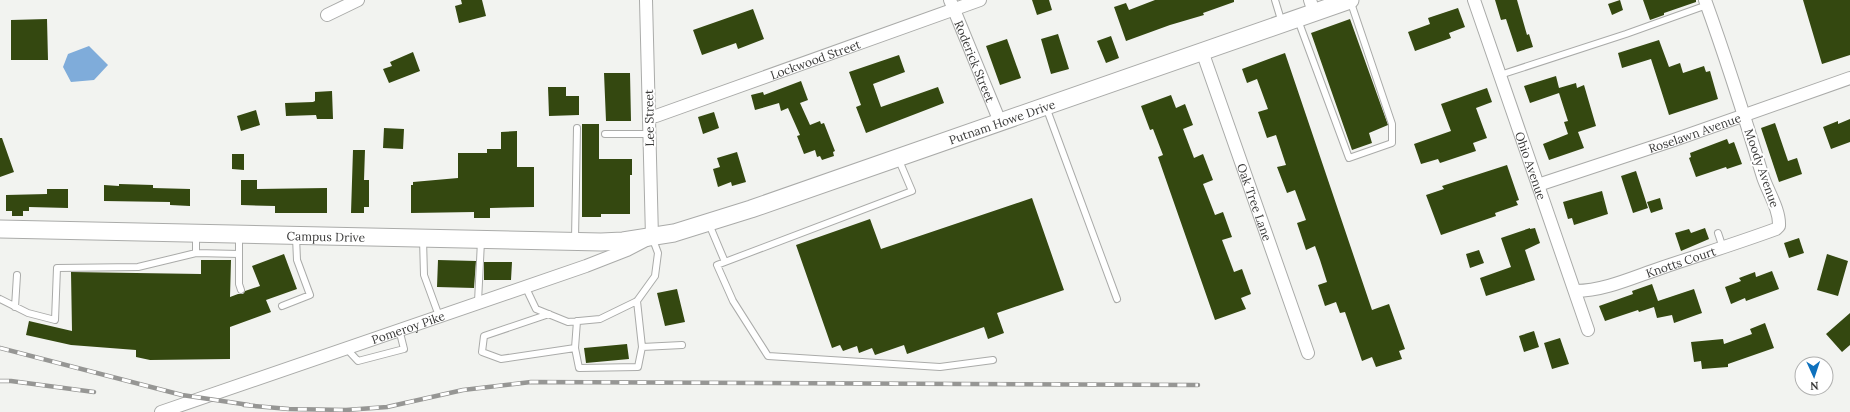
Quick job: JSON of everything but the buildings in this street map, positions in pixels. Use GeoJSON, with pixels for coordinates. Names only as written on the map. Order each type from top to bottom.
{"type":"FeatureCollection","features":[{"type":"Feature","properties":{"kind":"street"},"geometry":{"type":"LineString","coordinates":[[326,15],[358,0]]}},
{"type":"Feature","properties":{"kind":"street","name":"Lee Street"},"geometry":{"type":"LineString","coordinates":[[646,0],[652,236]]}},
{"type":"Feature","properties":{"kind":"street","name":"Lockwood Street"},"geometry":{"type":"LineString","coordinates":[[649,116],[656,116],[828,53],[952,5],[980,0]]}},
{"type":"Feature","properties":{"kind":"street","name":"Putnam Howe Drive"},"geometry":{"type":"LineString","coordinates":[[652,236],[674,233],[751,209],[898,158],[1290,21],[1312,6],[1350,0]]}},
{"type":"Feature","properties":{"kind":"street","name":"Ohio Avenue"},"geometry":{"type":"LineString","coordinates":[[1474,0],[1576,291],[1588,330]]}},
{"type":"Feature","properties":{"kind":"street","name":"Moody Avenue"},"geometry":{"type":"LineString","coordinates":[[1706,2],[1780,223]]}},
{"type":"Feature","properties":{"kind":"street","name":"Roderick Street"},"geometry":{"type":"LineString","coordinates":[[952,5],[1000,122]]}},
{"type":"Feature","properties":{"kind":"street","name":"Oak Tree Lane"},"geometry":{"type":"LineString","coordinates":[[1202,51],[1308,353]]}},
{"type":"Feature","properties":{"kind":"street","name":"Roselawn Avenue"},"geometry":{"type":"LineString","coordinates":[[1538,185],[1850,78]]}},
{"type":"Feature","properties":{"kind":"street","name":"Knotts Court"},"geometry":{"type":"LineString","coordinates":[[1576,291],[1586,291],[1624,281],[1723,248],[1776,230],[1780,226],[1780,223]]}},
{"type":"Feature","properties":{"kind":"street","name":"Campus Drive"},"geometry":{"type":"LineString","coordinates":[[0,229],[575,241],[623,241],[652,236]]}},
{"type":"Feature","properties":{"kind":"street","name":"Pomeroy Pike"},"geometry":{"type":"LineString","coordinates":[[161,412],[619,254],[652,236]]}},
{"type":"Feature","properties":{"kind":"lane"},"geometry":{"type":"LineString","coordinates":[[1275,0],[1290,21],[1349,158],[1392,143],[1392,124],[1350,0]]}},
{"type":"Feature","properties":{"kind":"lane"},"geometry":{"type":"LineString","coordinates":[[1500,75],[1626,34],[1706,2]]}},
{"type":"Feature","properties":{"kind":"lane"},"geometry":{"type":"LineString","coordinates":[[1045,106],[1116,299]]}},
{"type":"Feature","properties":{"kind":"lane"},"geometry":{"type":"LineString","coordinates":[[575,241],[577,128]]}},
{"type":"Feature","properties":{"kind":"lane"},"geometry":{"type":"LineString","coordinates":[[605,134],[650,134]]}},
{"type":"Feature","properties":{"kind":"lane"},"geometry":{"type":"LineString","coordinates":[[898,158],[912,191],[717,265],[733,301],[768,356],[940,367],[993,360]]}},
{"type":"Feature","properties":{"kind":"lane"},"geometry":{"type":"LineString","coordinates":[[709,222],[725,262]]}},
{"type":"Feature","properties":{"kind":"lane"},"geometry":{"type":"LineString","coordinates":[[1718,232],[1723,248]]}},
{"type":"Feature","properties":{"kind":"lane"},"geometry":{"type":"LineString","coordinates":[[196,233],[196,253]]}},
{"type":"Feature","properties":{"kind":"lane"},"geometry":{"type":"LineString","coordinates":[[239,234],[239,284],[241,290]]}},
{"type":"Feature","properties":{"kind":"lane"},"geometry":{"type":"LineString","coordinates":[[282,306],[310,295],[297,260],[296,235]]}},
{"type":"Feature","properties":{"kind":"lane"},"geometry":{"type":"LineString","coordinates":[[525,286],[536,309],[568,322],[600,319],[637,301],[655,276],[658,253],[652,236]]}},
{"type":"Feature","properties":{"kind":"lane"},"geometry":{"type":"LineString","coordinates":[[423,238],[424,275],[439,316]]}},
{"type":"Feature","properties":{"kind":"lane"},"geometry":{"type":"LineString","coordinates":[[478,302],[481,239]]}},
{"type":"Feature","properties":{"kind":"lane"},"geometry":{"type":"LineString","coordinates":[[0,299],[28,313],[55,320],[57,268],[138,267],[196,253],[239,254]]}},
{"type":"Feature","properties":{"kind":"lane"},"geometry":{"type":"LineString","coordinates":[[15,307],[17,275]]}},
{"type":"Feature","properties":{"kind":"lane"},"geometry":{"type":"LineString","coordinates":[[577,321],[575,348],[579,368],[638,367],[642,347],[637,301]]}},
{"type":"Feature","properties":{"kind":"lane"},"geometry":{"type":"LineString","coordinates":[[549,314],[484,336],[482,352],[501,359],[575,348]]}},
{"type":"Feature","properties":{"kind":"lane"},"geometry":{"type":"LineString","coordinates":[[346,348],[358,361],[404,349],[399,329]]}},
{"type":"Feature","properties":{"kind":"lane"},"geometry":{"type":"LineString","coordinates":[[642,347],[682,345]]}},
{"type":"Feature","properties":{"kind":"water"},"geometry":{"type":"Polygon","coordinates":[[[89,46],[108,65],[94,80],[71,82],[63,67],[68,54],[89,46]]]}},
{"type":"Feature","properties":{"kind":"railway"},"geometry":{"type":"LineString","coordinates":[[0,348],[182,395],[249,405]]}},
{"type":"Feature","properties":{"kind":"railway"},"geometry":{"type":"LineString","coordinates":[[0,381],[11,381],[94,392]]}},
{"type":"Feature","properties":{"kind":"railway"},"geometry":{"type":"LineString","coordinates":[[244,405],[289,409],[346,410],[387,407],[463,390],[531,382],[1198,385]]}}]}
